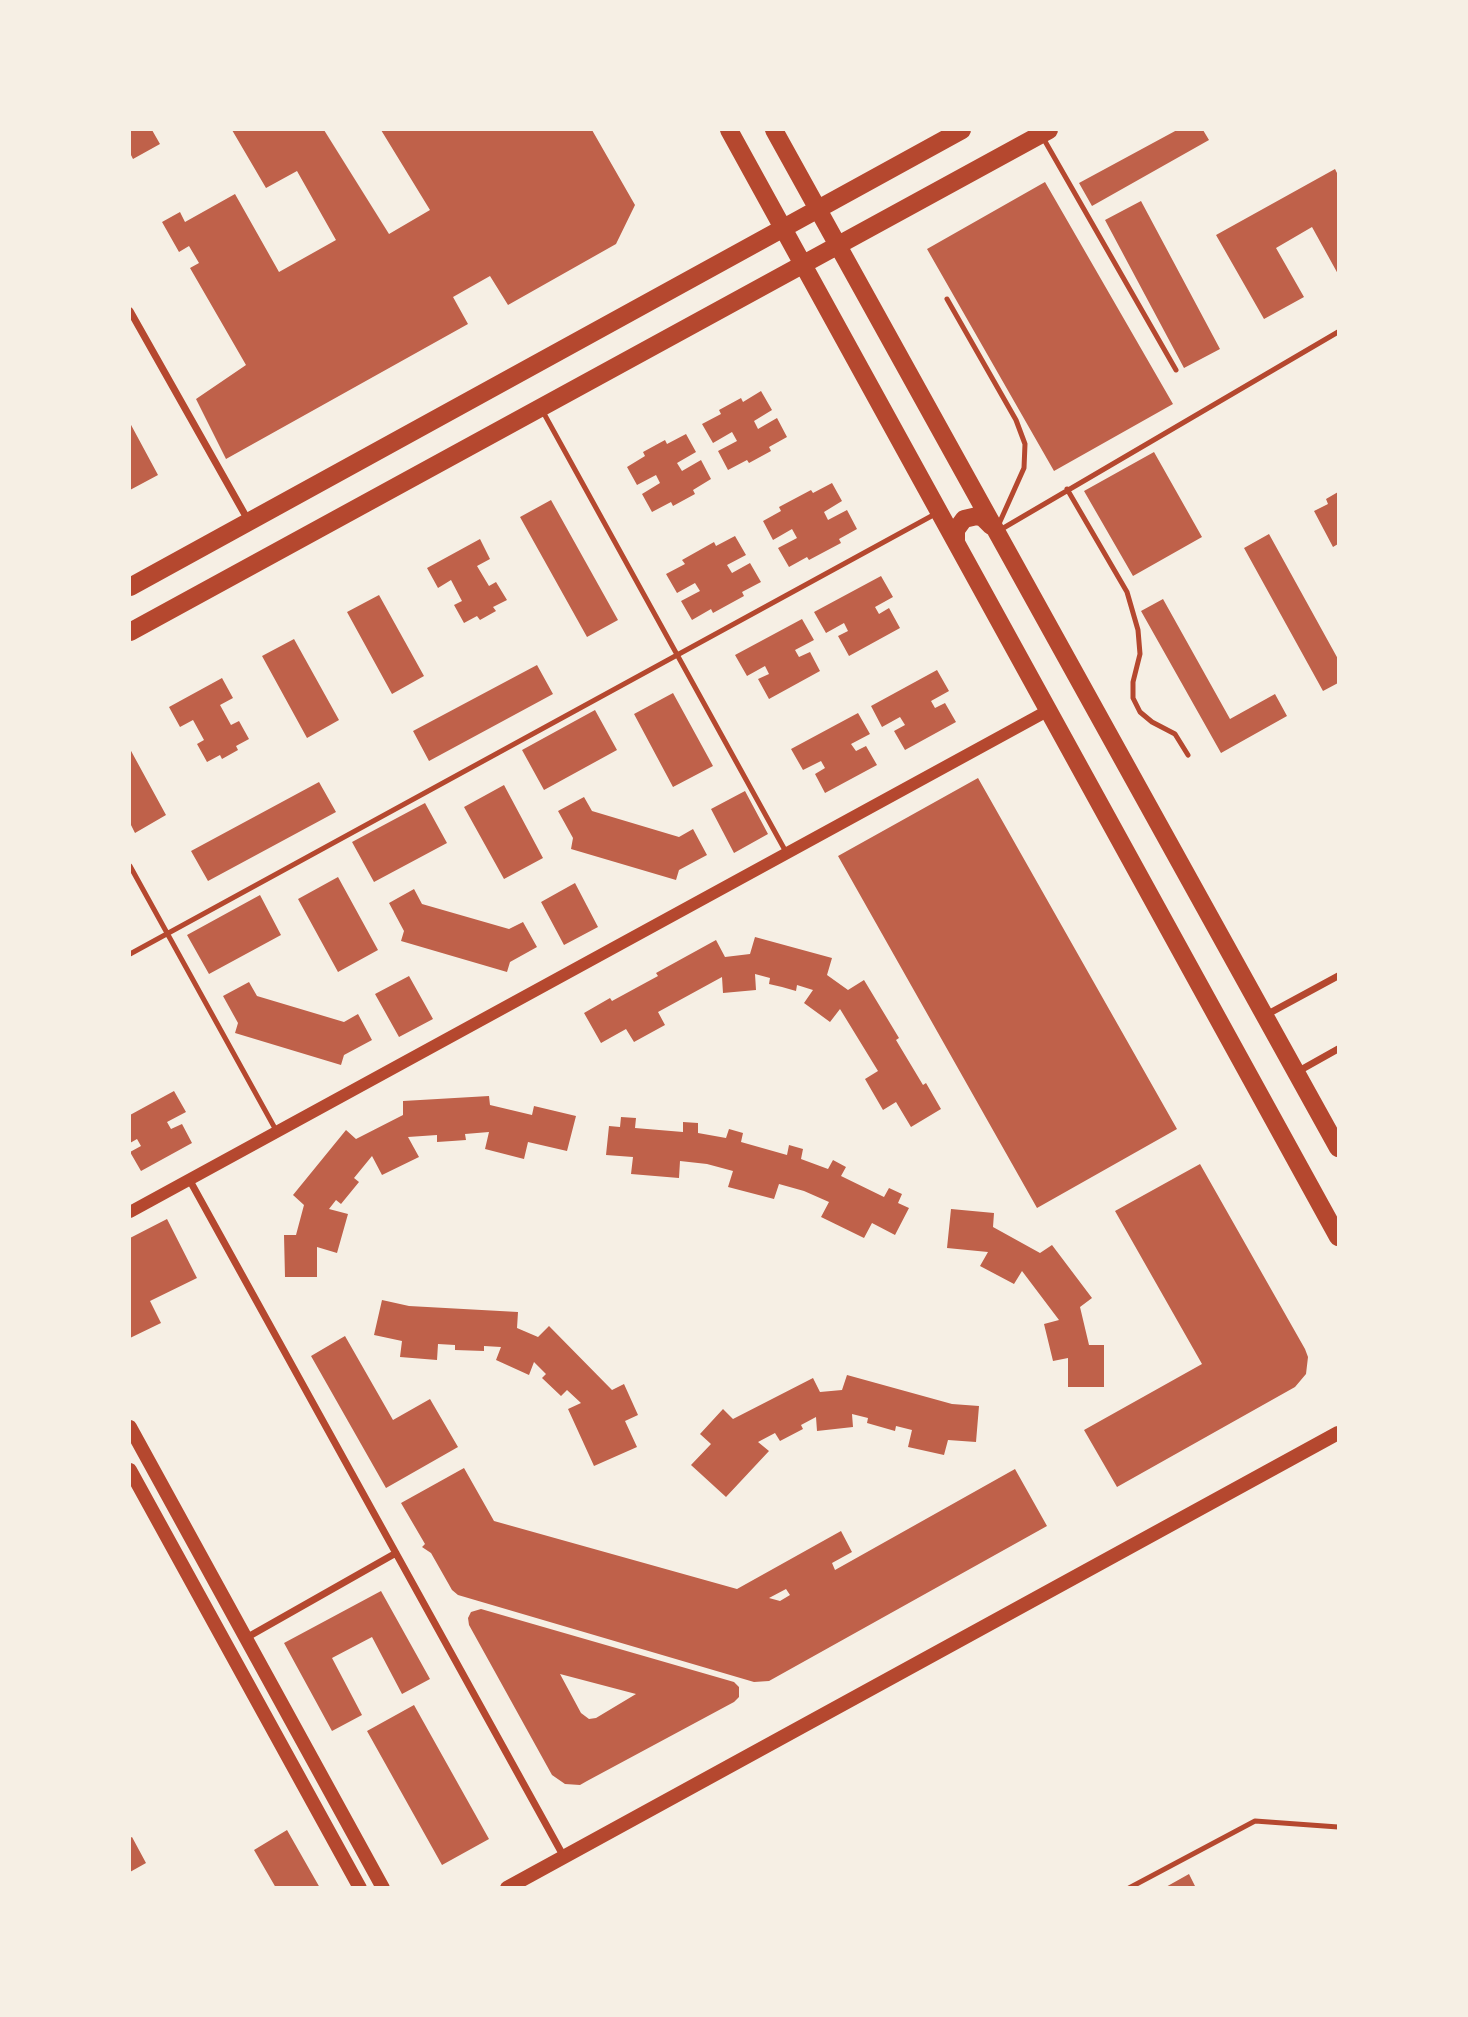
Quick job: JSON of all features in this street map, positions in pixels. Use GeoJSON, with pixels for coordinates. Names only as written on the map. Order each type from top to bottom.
{"type":"FeatureCollection","features":[{"type":"Feature","properties":{"kind":"main road"},"geometry":{"type":"LineString","coordinates":[[729,130],[1339,1237]]}},
{"type":"Feature","properties":{"kind":"main road"},"geometry":{"type":"LineString","coordinates":[[774,130],[993,529],[1339,1148]]}},
{"type":"Feature","properties":{"kind":"main road"},"geometry":{"type":"LineString","coordinates":[[130,587],[962,130]]}},
{"type":"Feature","properties":{"kind":"main road"},"geometry":{"type":"LineString","coordinates":[[130,632],[1045,132]]}},
{"type":"Feature","properties":{"kind":"main road"},"geometry":{"type":"LineString","coordinates":[[956,542],[956,530],[964,519],[976,516],[993,529]]}},
{"type":"Feature","properties":{"kind":"main road"},"geometry":{"type":"LineString","coordinates":[[130,1427],[383,1888]]}},
{"type":"Feature","properties":{"kind":"main road"},"geometry":{"type":"LineString","coordinates":[[507,1888],[1339,1433]]}},
{"type":"Feature","properties":{"kind":"main road"},"geometry":{"type":"LineString","coordinates":[[130,1470],[360,1888]]}},
{"type":"Feature","properties":{"kind":"street"},"geometry":{"type":"LineString","coordinates":[[130,311],[249,522]]}},
{"type":"Feature","properties":{"kind":"street"},"geometry":{"type":"LineString","coordinates":[[130,1212],[1049,710]]}},
{"type":"Feature","properties":{"kind":"street"},"geometry":{"type":"LineString","coordinates":[[1265,1016],[1339,976]]}},
{"type":"Feature","properties":{"kind":"street"},"geometry":{"type":"LineString","coordinates":[[1296,1072],[1339,1049]]}},
{"type":"Feature","properties":{"kind":"street"},"geometry":{"type":"LineString","coordinates":[[189,1179],[564,1857]]}},
{"type":"Feature","properties":{"kind":"street"},"geometry":{"type":"LineString","coordinates":[[246,1638],[396,1553]]}},
{"type":"Feature","properties":{"kind":"lane"},"geometry":{"type":"LineString","coordinates":[[1045,132],[1175,370]]}},
{"type":"Feature","properties":{"kind":"lane"},"geometry":{"type":"LineString","coordinates":[[947,299],[1016,419],[1025,444],[1024,468],[993,529]]}},
{"type":"Feature","properties":{"kind":"lane"},"geometry":{"type":"LineString","coordinates":[[993,529],[1339,332]]}},
{"type":"Feature","properties":{"kind":"lane"},"geometry":{"type":"LineString","coordinates":[[540,408],[787,853]]}},
{"type":"Feature","properties":{"kind":"lane"},"geometry":{"type":"LineString","coordinates":[[1067,489],[1127,592],[1138,630],[1140,654],[1133,682],[1133,698],[1140,712],[1175,734],[1188,755]]}},
{"type":"Feature","properties":{"kind":"lane"},"geometry":{"type":"LineString","coordinates":[[130,954],[940,512]]}},
{"type":"Feature","properties":{"kind":"lane"},"geometry":{"type":"LineString","coordinates":[[130,866],[277,1132]]}},
{"type":"Feature","properties":{"kind":"lane"},"geometry":{"type":"LineString","coordinates":[[1129,1888],[1255,1821],[1339,1827]]}},
{"type":"Feature","properties":{"kind":"building"},"geometry":{"type":"Polygon","coordinates":[[[130,130],[152,130],[160,144],[133,159],[130,153],[130,130]]]}},
{"type":"Feature","properties":{"kind":"building"},"geometry":{"type":"Polygon","coordinates":[[[232,130],[324,130],[389,234],[430,210],[381,130],[592,130],[635,205],[616,244],[508,305],[490,276],[453,297],[468,324],[226,459],[196,399],[246,365],[190,268],[199,263],[189,246],[179,252],[162,222],[180,212],[185,222],[235,194],[279,272],[336,240],[297,171],[266,188],[232,130]]]}},
{"type":"Feature","properties":{"kind":"building"},"geometry":{"type":"Polygon","coordinates":[[[1177,130],[1203,130],[1209,140],[1092,206],[1079,183],[1177,130]]]}},
{"type":"Feature","properties":{"kind":"building"},"geometry":{"type":"Polygon","coordinates":[[[1335,169],[1338,175],[1338,274],[1312,227],[1276,248],[1304,297],[1264,319],[1216,235],[1335,169]]]}},
{"type":"Feature","properties":{"kind":"building"},"geometry":{"type":"Polygon","coordinates":[[[1045,182],[1173,404],[1054,471],[927,249],[1045,182]]]}},
{"type":"Feature","properties":{"kind":"building"},"geometry":{"type":"Polygon","coordinates":[[[1141,201],[1220,349],[1184,368],[1105,220],[1141,201]]]}},
{"type":"Feature","properties":{"kind":"building"},"geometry":{"type":"Polygon","coordinates":[[[761,391],[772,410],[754,421],[758,429],[777,418],[787,437],[769,447],[771,451],[728,470],[718,451],[737,441],[732,432],[713,443],[702,424],[721,414],[719,410],[741,398],[743,402],[761,391]]]}},
{"type":"Feature","properties":{"kind":"building"},"geometry":{"type":"Polygon","coordinates":[[[130,423],[158,475],[130,490],[130,423]]]}},
{"type":"Feature","properties":{"kind":"building"},"geometry":{"type":"Polygon","coordinates":[[[686,434],[696,452],[677,463],[682,471],[701,460],[711,479],[693,490],[695,494],[673,506],[671,502],[652,512],[642,494],[660,483],[656,475],[637,485],[627,467],[645,456],[643,452],[665,440],[667,444],[686,434]]]}},
{"type":"Feature","properties":{"kind":"building"},"geometry":{"type":"Polygon","coordinates":[[[1154,452],[1202,537],[1133,576],[1084,491],[1154,452]]]}},
{"type":"Feature","properties":{"kind":"building"},"geometry":{"type":"Polygon","coordinates":[[[832,483],[842,501],[824,512],[828,520],[847,510],[857,529],[839,539],[841,543],[789,567],[778,548],[797,538],[792,529],[773,540],[763,521],[781,511],[779,507],[811,490],[813,493],[832,483]]]}},
{"type":"Feature","properties":{"kind":"building"},"geometry":{"type":"Polygon","coordinates":[[[1338,492],[1338,544],[1333,547],[1314,511],[1328,504],[1326,499],[1338,492]]]}},
{"type":"Feature","properties":{"kind":"building"},"geometry":{"type":"Polygon","coordinates":[[[551,500],[618,620],[587,637],[520,517],[551,500]]]}},
{"type":"Feature","properties":{"kind":"building"},"geometry":{"type":"Polygon","coordinates":[[[1269,534],[1338,659],[1338,683],[1323,691],[1244,548],[1269,534]]]}},
{"type":"Feature","properties":{"kind":"building"},"geometry":{"type":"Polygon","coordinates":[[[735,536],[746,555],[727,565],[732,573],[750,563],[761,582],[742,592],[744,596],[713,613],[711,609],[692,620],[681,601],[700,591],[695,583],[677,593],[666,574],[685,564],[682,560],[714,542],[716,546],[735,536]]]}},
{"type":"Feature","properties":{"kind":"building"},"geometry":{"type":"Polygon","coordinates":[[[480,539],[490,559],[477,566],[489,586],[496,582],[507,600],[493,607],[496,611],[480,620],[477,616],[464,623],[454,605],[462,601],[451,580],[438,588],[427,568],[480,539]]]}},
{"type":"Feature","properties":{"kind":"building"},"geometry":{"type":"Polygon","coordinates":[[[881,576],[893,597],[875,607],[879,614],[889,608],[900,628],[849,656],[838,636],[848,631],[844,623],[826,633],[814,612],[881,576]]]}},
{"type":"Feature","properties":{"kind":"building"},"geometry":{"type":"Polygon","coordinates":[[[379,595],[424,676],[392,694],[347,612],[379,595]]]}},
{"type":"Feature","properties":{"kind":"building"},"geometry":{"type":"Polygon","coordinates":[[[1163,599],[1230,719],[1275,694],[1287,716],[1221,753],[1141,611],[1163,599]]]}},
{"type":"Feature","properties":{"kind":"building"},"geometry":{"type":"Polygon","coordinates":[[[802,619],[814,640],[795,650],[799,657],[810,652],[820,671],[769,699],[758,679],[769,674],[765,666],[747,676],[735,655],[802,619]]]}},
{"type":"Feature","properties":{"kind":"building"},"geometry":{"type":"Polygon","coordinates":[[[294,639],[339,720],[307,738],[262,656],[294,639]]]}},
{"type":"Feature","properties":{"kind":"building"},"geometry":{"type":"Polygon","coordinates":[[[537,665],[553,694],[429,761],[413,731],[537,665]]]}},
{"type":"Feature","properties":{"kind":"building"},"geometry":{"type":"Polygon","coordinates":[[[937,670],[949,691],[931,701],[935,708],[945,703],[956,722],[905,750],[894,731],[905,725],[900,717],[882,727],[871,706],[937,670]]]}},
{"type":"Feature","properties":{"kind":"building"},"geometry":{"type":"Polygon","coordinates":[[[222,678],[233,698],[220,705],[231,725],[239,721],[249,739],[236,746],[238,750],[222,759],[220,755],[207,762],[197,744],[204,740],[193,720],[180,727],[169,707],[222,678]]]}},
{"type":"Feature","properties":{"kind":"building"},"geometry":{"type":"Polygon","coordinates":[[[673,693],[713,766],[673,787],[634,714],[673,693]]]}},
{"type":"Feature","properties":{"kind":"building"},"geometry":{"type":"Polygon","coordinates":[[[595,710],[617,750],[544,790],[522,750],[595,710]]]}},
{"type":"Feature","properties":{"kind":"building"},"geometry":{"type":"Polygon","coordinates":[[[858,713],[870,734],[851,744],[856,751],[866,746],[877,765],[825,793],[815,774],[825,768],[821,761],[803,770],[791,749],[858,713]]]}},
{"type":"Feature","properties":{"kind":"building"},"geometry":{"type":"Polygon","coordinates":[[[130,749],[166,815],[135,833],[130,823],[130,749]]]}},
{"type":"Feature","properties":{"kind":"building"},"geometry":{"type":"Polygon","coordinates":[[[978,778],[1177,1129],[1037,1208],[838,856],[978,778]]]}},
{"type":"Feature","properties":{"kind":"building"},"geometry":{"type":"Polygon","coordinates":[[[319,782],[336,812],[208,881],[191,851],[319,782]]]}},
{"type":"Feature","properties":{"kind":"building"},"geometry":{"type":"Polygon","coordinates":[[[504,785],[543,858],[504,879],[464,807],[504,785]]]}},
{"type":"Feature","properties":{"kind":"building"},"geometry":{"type":"Polygon","coordinates":[[[745,791],[768,834],[734,853],[711,809],[745,791]]]}},
{"type":"Feature","properties":{"kind":"building"},"geometry":{"type":"Polygon","coordinates":[[[584,797],[592,811],[679,837],[693,829],[707,855],[679,870],[676,880],[571,849],[573,838],[558,811],[584,797]]]}},
{"type":"Feature","properties":{"kind":"building"},"geometry":{"type":"Polygon","coordinates":[[[425,803],[447,843],[374,882],[352,842],[425,803]]]}},
{"type":"Feature","properties":{"kind":"building"},"geometry":{"type":"Polygon","coordinates":[[[338,877],[378,950],[338,972],[298,899],[338,877]]]}},
{"type":"Feature","properties":{"kind":"building"},"geometry":{"type":"Polygon","coordinates":[[[575,883],[598,927],[564,945],[541,902],[575,883]]]}},
{"type":"Feature","properties":{"kind":"building"},"geometry":{"type":"Polygon","coordinates":[[[414,889],[422,904],[509,929],[523,922],[537,947],[510,962],[507,972],[401,941],[404,931],[389,903],[414,889]]]}},
{"type":"Feature","properties":{"kind":"building"},"geometry":{"type":"Polygon","coordinates":[[[260,895],[281,935],[209,974],[187,935],[260,895]]]}},
{"type":"Feature","properties":{"kind":"building"},"geometry":{"type":"Polygon","coordinates":[[[755,937],[832,958],[827,975],[848,990],[864,980],[899,1038],[896,1040],[941,1109],[911,1127],[896,1102],[883,1110],[865,1079],[878,1071],[840,1009],[830,1022],[804,1003],[813,990],[797,985],[796,991],[769,984],[770,978],[755,974],[756,990],[723,993],[722,977],[658,1012],[665,1025],[634,1042],[626,1029],[601,1043],[584,1013],[658,976],[656,973],[716,940],[725,957],[750,954],[755,937]]]}},
{"type":"Feature","properties":{"kind":"building"},"geometry":{"type":"Polygon","coordinates":[[[409,976],[433,1019],[399,1037],[375,994],[409,976]]]}},
{"type":"Feature","properties":{"kind":"building"},"geometry":{"type":"Polygon","coordinates":[[[249,982],[257,996],[344,1022],[358,1014],[372,1040],[344,1055],[341,1065],[235,1033],[238,1023],[223,996],[249,982]]]}},
{"type":"Feature","properties":{"kind":"building"},"geometry":{"type":"Polygon","coordinates":[[[174,1091],[186,1112],[167,1122],[171,1129],[182,1124],[192,1143],[141,1171],[130,1152],[141,1146],[137,1139],[130,1143],[130,1115],[174,1091]]]}},
{"type":"Feature","properties":{"kind":"building"},"geometry":{"type":"Polygon","coordinates":[[[489,1096],[490,1105],[532,1115],[534,1106],[576,1116],[567,1151],[528,1142],[524,1159],[485,1149],[489,1132],[465,1134],[466,1140],[437,1142],[437,1135],[408,1137],[419,1157],[382,1175],[372,1156],[354,1178],[359,1182],[341,1204],[336,1200],[329,1209],[348,1214],[337,1253],[317,1247],[317,1277],[285,1277],[284,1235],[296,1235],[304,1205],[293,1195],[346,1130],[356,1139],[403,1115],[403,1101],[489,1096]]]}},
{"type":"Feature","properties":{"kind":"building"},"geometry":{"type":"Polygon","coordinates":[[[621,1117],[636,1118],[635,1128],[683,1132],[683,1122],[698,1123],[698,1133],[726,1138],[729,1129],[743,1133],[741,1142],[787,1155],[789,1145],[803,1149],[801,1159],[828,1169],[833,1160],[846,1167],[841,1176],[884,1197],[889,1188],[902,1194],[898,1203],[909,1208],[895,1235],[872,1223],[864,1238],[821,1217],[829,1202],[804,1191],[779,1184],[774,1199],[728,1187],[733,1171],[680,1161],[679,1178],[631,1174],[633,1157],[606,1155],[609,1126],[620,1127],[621,1117]]]}},
{"type":"Feature","properties":{"kind":"building"},"geometry":{"type":"Polygon","coordinates":[[[1200,1164],[1305,1349],[1308,1357],[1306,1374],[1295,1387],[1117,1487],[1084,1430],[1202,1364],[1115,1211],[1200,1164]]]}},
{"type":"Feature","properties":{"kind":"building"},"geometry":{"type":"Polygon","coordinates":[[[951,1209],[994,1213],[993,1227],[1040,1253],[1052,1245],[1092,1298],[1080,1307],[1089,1345],[1104,1345],[1104,1387],[1068,1387],[1068,1358],[1053,1361],[1044,1324],[1059,1320],[1022,1271],[1014,1284],[980,1266],[988,1252],[947,1248],[951,1209]]]}},
{"type":"Feature","properties":{"kind":"building"},"geometry":{"type":"Polygon","coordinates":[[[167,1219],[197,1278],[150,1301],[161,1323],[130,1338],[130,1238],[167,1219]]]}},
{"type":"Feature","properties":{"kind":"building"},"geometry":{"type":"Polygon","coordinates":[[[382,1300],[409,1306],[518,1312],[517,1328],[538,1337],[549,1326],[612,1390],[624,1384],[638,1415],[625,1421],[637,1447],[594,1466],[568,1409],[581,1403],[567,1390],[561,1396],[542,1378],[546,1374],[534,1362],[529,1375],[496,1360],[501,1347],[484,1346],[484,1351],[455,1350],[455,1345],[438,1344],[437,1360],[400,1357],[402,1341],[374,1335],[382,1300]]]}},
{"type":"Feature","properties":{"kind":"building"},"geometry":{"type":"Polygon","coordinates":[[[345,1336],[393,1420],[430,1399],[458,1447],[386,1488],[311,1356],[345,1336]]]}},
{"type":"Feature","properties":{"kind":"building"},"geometry":{"type":"Polygon","coordinates":[[[847,1375],[952,1404],[979,1406],[976,1442],[948,1440],[944,1455],[908,1447],[912,1430],[896,1426],[895,1431],[867,1423],[868,1418],[852,1414],[853,1427],[817,1431],[816,1417],[801,1425],[803,1429],[780,1441],[775,1433],[758,1442],[769,1451],[726,1497],[691,1465],[711,1444],[700,1434],[723,1409],[733,1419],[813,1378],[820,1392],[842,1390],[847,1375]]]}},
{"type":"Feature","properties":{"kind":"building"},"geometry":{"type":"Polygon","coordinates":[[[464,1468],[494,1521],[737,1589],[841,1531],[852,1552],[832,1563],[835,1570],[1015,1469],[1047,1526],[769,1681],[754,1682],[458,1595],[452,1590],[431,1553],[422,1547],[425,1544],[401,1503],[464,1468]],[[786,1589],[769,1598],[780,1601],[790,1595],[786,1589]]]}},
{"type":"Feature","properties":{"kind":"building"},"geometry":{"type":"Polygon","coordinates":[[[381,1591],[430,1679],[402,1694],[372,1637],[332,1658],[362,1715],[332,1731],[284,1643],[381,1591]]]}},
{"type":"Feature","properties":{"kind":"building"},"geometry":{"type":"Polygon","coordinates":[[[481,1609],[734,1682],[739,1687],[739,1697],[580,1785],[565,1784],[552,1775],[469,1625],[471,1612],[481,1609]],[[560,1674],[581,1713],[589,1719],[596,1718],[636,1694],[560,1674]]]}},
{"type":"Feature","properties":{"kind":"building"},"geometry":{"type":"Polygon","coordinates":[[[414,1705],[489,1839],[442,1865],[367,1731],[414,1705]]]}},
{"type":"Feature","properties":{"kind":"building"},"geometry":{"type":"Polygon","coordinates":[[[287,1830],[320,1888],[276,1888],[254,1850],[287,1830]]]}},
{"type":"Feature","properties":{"kind":"building"},"geometry":{"type":"Polygon","coordinates":[[[132,1837],[146,1863],[130,1872],[130,1838],[132,1837]]]}},
{"type":"Feature","properties":{"kind":"building"},"geometry":{"type":"Polygon","coordinates":[[[1189,1874],[1196,1888],[1164,1888],[1189,1874]]]}}]}
